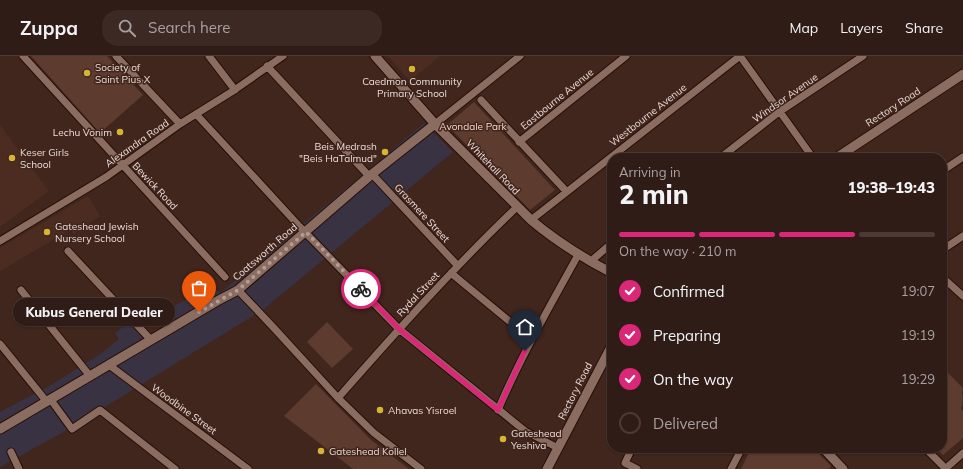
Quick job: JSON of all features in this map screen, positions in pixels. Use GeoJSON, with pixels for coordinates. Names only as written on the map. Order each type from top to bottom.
{"type":"FeatureCollection","features":[{"type":"Feature","properties":{"kind":"street","name":"Bewick Road"},"geometry":{"type":"LineString","coordinates":[[23,56],[225,277]]}},
{"type":"Feature","properties":{"kind":"street"},"geometry":{"type":"LineString","coordinates":[[116,56],[180,124]]}},
{"type":"Feature","properties":{"kind":"street"},"geometry":{"type":"LineString","coordinates":[[209,56],[235,90]]}},
{"type":"Feature","properties":{"kind":"street","name":"Alexandra Road"},"geometry":{"type":"LineString","coordinates":[[0,241],[80,194],[180,124],[235,90],[283,56]]}},
{"type":"Feature","properties":{"kind":"street","name":"Whitehall Road"},"geometry":{"type":"LineString","coordinates":[[375,56],[435,124],[531,220],[578,255],[607,270]]}},
{"type":"Feature","properties":{"kind":"street","name":"Coatsworth Road"},"geometry":{"type":"LineString","coordinates":[[0,429],[238,290],[370,175],[520,56]]}},
{"type":"Feature","properties":{"kind":"street","name":"Eastbourne Avenue"},"geometry":{"type":"LineString","coordinates":[[519,142],[626,56]]}},
{"type":"Feature","properties":{"kind":"street"},"geometry":{"type":"LineString","coordinates":[[740,56],[809,153]]}},
{"type":"Feature","properties":{"kind":"street","name":"Westbourne Avenue"},"geometry":{"type":"LineString","coordinates":[[617,153],[740,56]]}},
{"type":"Feature","properties":{"kind":"street","name":"Windsor Avenue"},"geometry":{"type":"LineString","coordinates":[[727,153],[780,112],[863,56]]}},
{"type":"Feature","properties":{"kind":"street","name":"Grasmere Street"},"geometry":{"type":"LineString","coordinates":[[268,66],[458,266]]}},
{"type":"Feature","properties":{"kind":"street","name":"Rectory Road"},"geometry":{"type":"LineString","coordinates":[[844,153],[963,74]]}},
{"type":"Feature","properties":{"kind":"street"},"geometry":{"type":"LineString","coordinates":[[481,100],[567,192]]}},
{"type":"Feature","properties":{"kind":"street"},"geometry":{"type":"LineString","coordinates":[[196,114],[300,227],[399,329],[525,431],[558,448]]}},
{"type":"Feature","properties":{"kind":"street"},"geometry":{"type":"LineString","coordinates":[[947,168],[963,157]]}},
{"type":"Feature","properties":{"kind":"street","name":"Westbourne Avenue"},"geometry":{"type":"LineString","coordinates":[[531,220],[607,161]]}},
{"type":"Feature","properties":{"kind":"street","name":"Rydal Street"},"geometry":{"type":"LineString","coordinates":[[338,398],[451,273],[517,207]]}},
{"type":"Feature","properties":{"kind":"street"},"geometry":{"type":"LineString","coordinates":[[947,247],[963,236]]}},
{"type":"Feature","properties":{"kind":"street"},"geometry":{"type":"LineString","coordinates":[[590,262],[607,247]]}},
{"type":"Feature","properties":{"kind":"street"},"geometry":{"type":"LineString","coordinates":[[68,251],[151,340]]}},
{"type":"Feature","properties":{"kind":"street"},"geometry":{"type":"LineString","coordinates":[[498,410],[513,374],[531,339],[578,255]]}},
{"type":"Feature","properties":{"kind":"street"},"geometry":{"type":"LineString","coordinates":[[451,273],[531,339]]}},
{"type":"Feature","properties":{"kind":"street"},"geometry":{"type":"LineString","coordinates":[[947,281],[963,296]]}},
{"type":"Feature","properties":{"kind":"street"},"geometry":{"type":"LineString","coordinates":[[22,290],[90,376]]}},
{"type":"Feature","properties":{"kind":"street"},"geometry":{"type":"LineString","coordinates":[[238,290],[338,398],[374,433],[421,469]]}},
{"type":"Feature","properties":{"kind":"street"},"geometry":{"type":"LineString","coordinates":[[0,344],[72,429],[100,410],[175,469]]}},
{"type":"Feature","properties":{"kind":"street","name":"Rectory Road"},"geometry":{"type":"LineString","coordinates":[[547,469],[607,355]]}},
{"type":"Feature","properties":{"kind":"street","name":"Woodbine Street"},"geometry":{"type":"LineString","coordinates":[[109,365],[248,469]]}},
{"type":"Feature","properties":{"kind":"street"},"geometry":{"type":"LineString","coordinates":[[11,452],[19,469]]}},
{"type":"Feature","properties":{"kind":"street"},"geometry":{"type":"LineString","coordinates":[[630,453],[625,463],[637,469]]}},
{"type":"Feature","properties":{"kind":"street"},"geometry":{"type":"LineString","coordinates":[[731,469],[737,453]]}},
{"type":"Feature","properties":{"kind":"street"},"geometry":{"type":"LineString","coordinates":[[827,453],[840,468]]}},
{"type":"Feature","properties":{"kind":"street"},"geometry":{"type":"LineString","coordinates":[[930,453],[945,469],[963,453]]}},
{"type":"Feature","properties":{"kind":"shaded area","name":"Caedmon Community Primary School"},"geometry":{"type":"Polygon","coordinates":[[[388,56],[440,56],[410,81],[388,56]]]}},
{"type":"Feature","properties":{"kind":"shaded area"},"geometry":{"type":"Polygon","coordinates":[[[424,123],[453,152],[264,309],[69,429],[0,467],[0,412],[51,385],[102,353],[119,339],[115,333],[128,323],[144,339],[169,323],[162,313],[211,285],[220,293],[424,123]]]}},
{"type":"Feature","properties":{"kind":"shaded area","name":"Keser Girls School"},"geometry":{"type":"Polygon","coordinates":[[[0,125],[49,191],[0,227],[0,125]]]}},
{"type":"Feature","properties":{"kind":"shaded area","name":"Gateshead Jewish Nursery School"},"geometry":{"type":"Polygon","coordinates":[[[88,196],[100,216],[74,234],[70,230],[0,271],[0,248],[88,196]]]}},
{"type":"Feature","properties":{"kind":"green space"},"geometry":{"type":"Polygon","coordinates":[[[31,56],[107,56],[143,95],[100,133],[31,56]]]}},
{"type":"Feature","properties":{"kind":"green space","name":"Avondale Park"},"geometry":{"type":"Polygon","coordinates":[[[474,102],[555,190],[530,210],[447,125],[474,102]]]}},
{"type":"Feature","properties":{"kind":"green space"},"geometry":{"type":"Polygon","coordinates":[[[327,322],[353,349],[332,368],[307,342],[327,322]]]}},
{"type":"Feature","properties":{"kind":"green space"},"geometry":{"type":"Polygon","coordinates":[[[947,372],[963,388],[961,409],[963,411],[963,438],[947,452],[947,372]]]}},
{"type":"Feature","properties":{"kind":"green space"},"geometry":{"type":"Polygon","coordinates":[[[316,384],[371,440],[409,469],[353,469],[284,416],[316,384]]]}},
{"type":"Feature","properties":{"kind":"green space"},"geometry":{"type":"Polygon","coordinates":[[[749,453],[818,453],[831,466],[829,469],[741,469],[749,453]]]}},
{"type":"Feature","properties":{"kind":"way so far"},"geometry":{"type":"LineString","coordinates":[[199,312],[238,290],[306,232],[361,289]]}},
{"type":"Feature","properties":{"kind":"place","name":"Caedmon Community Primary School"},"geometry":{"type":"Point","coordinates":[412,69]}},
{"type":"Feature","properties":{"kind":"place","name":"Society of Saint Pius X"},"geometry":{"type":"Point","coordinates":[87,73]}},
{"type":"Feature","properties":{"kind":"place","name":"Lechu Vonim"},"geometry":{"type":"Point","coordinates":[120,132]}},
{"type":"Feature","properties":{"kind":"place","name":"Beis Medrash \"Beis HaTalmud\""},"geometry":{"type":"Point","coordinates":[385,152]}},
{"type":"Feature","properties":{"kind":"place","name":"Keser Girls School"},"geometry":{"type":"Point","coordinates":[12,158]}},
{"type":"Feature","properties":{"kind":"place","name":"Gateshead Jewish Nursery School"},"geometry":{"type":"Point","coordinates":[47,232]}},
{"type":"Feature","properties":{"kind":"place","name":"Kubus General Dealer"},"geometry":{"type":"Point","coordinates":[199,312]}},
{"type":"Feature","properties":{"kind":"place","name":"Ahavas Yisroel"},"geometry":{"type":"Point","coordinates":[380,410]}},
{"type":"Feature","properties":{"kind":"place","name":"Gateshead Yeshiva"},"geometry":{"type":"Point","coordinates":[503,439]}},
{"type":"Feature","properties":{"kind":"place","name":"Gateshead Kollel"},"geometry":{"type":"Point","coordinates":[321,451]}},
{"type":"Feature","properties":{"kind":"route"},"geometry":{"type":"LineString","coordinates":[[361,289],[399,329],[498,410],[513,374],[525,351]]}}]}
